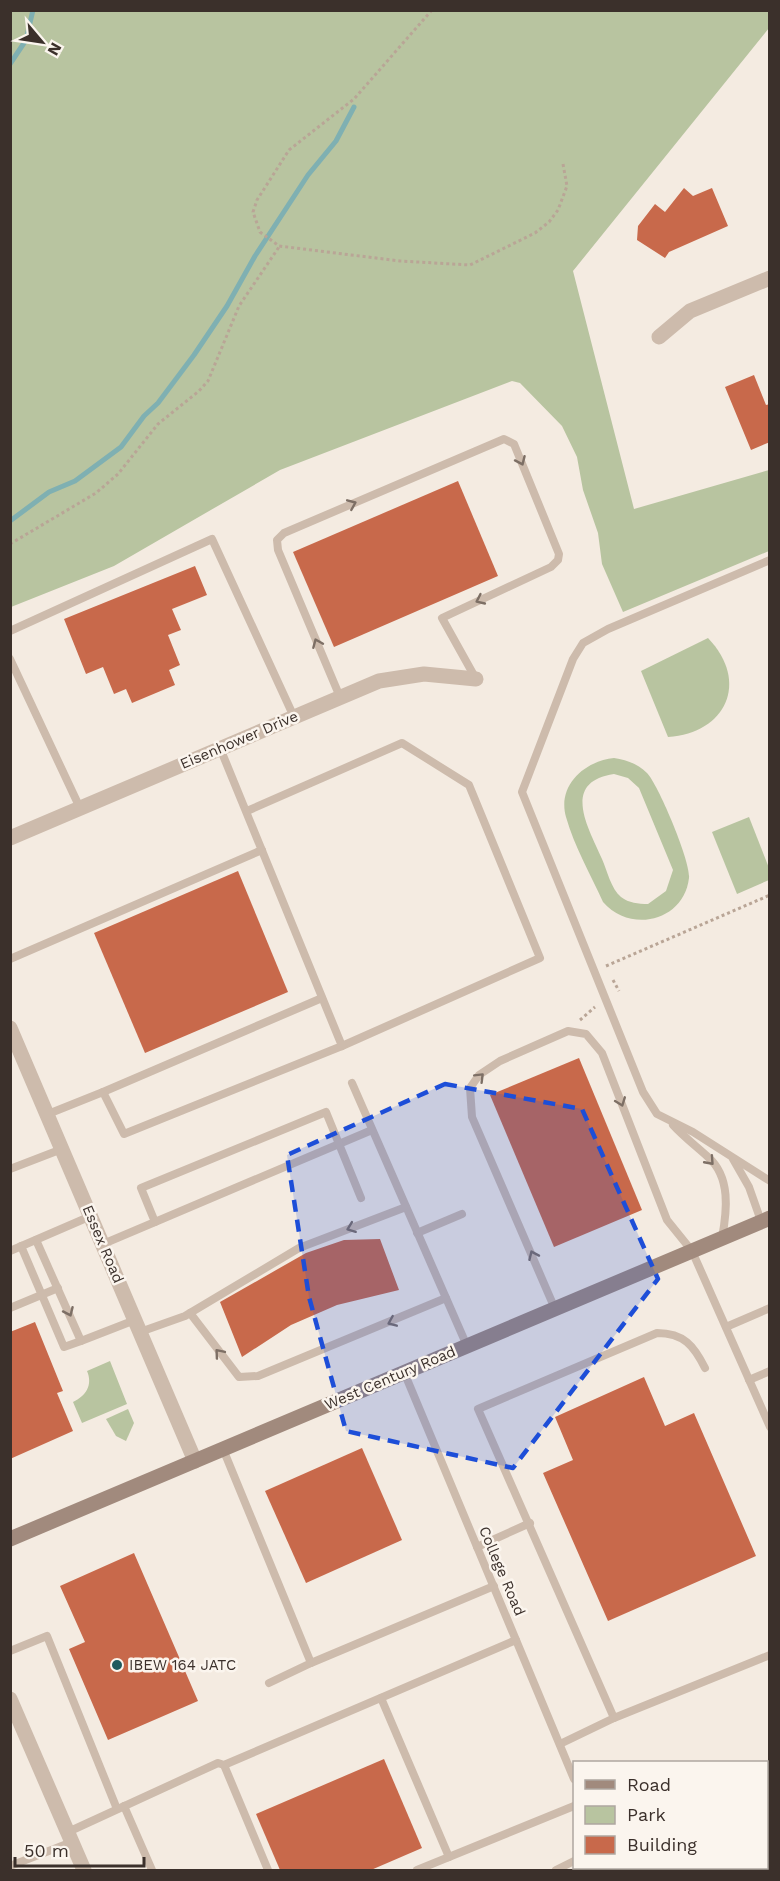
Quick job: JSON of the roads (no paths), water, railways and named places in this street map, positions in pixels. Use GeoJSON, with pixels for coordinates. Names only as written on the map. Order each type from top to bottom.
{"type":"FeatureCollection","features":[{"type":"Feature","properties":{"kind":"main road","name":"West Century Road"},"geometry":{"type":"LineString","coordinates":[[10,1539],[765,1219]]}},
{"type":"Feature","properties":{"kind":"street"},"geometry":{"type":"LineString","coordinates":[[659,337],[674,322],[690,311],[770,278]]}},
{"type":"Feature","properties":{"kind":"street","name":"Eisenhower Drive"},"geometry":{"type":"LineString","coordinates":[[12,832],[80,808],[379,681],[424,674],[476,679]]}},
{"type":"Feature","properties":{"kind":"street","name":"Essex Road"},"geometry":{"type":"LineString","coordinates":[[10,1028],[195,1461]]}},
{"type":"Feature","properties":{"kind":"street"},"geometry":{"type":"LineString","coordinates":[[10,1699],[84,1870]]}},
{"type":"Feature","properties":{"kind":"lane"},"geometry":{"type":"LineString","coordinates":[[340,697],[278,550],[277,540],[284,533],[504,439],[514,444],[559,554],[558,560],[551,567],[442,618],[476,679]]}},
{"type":"Feature","properties":{"kind":"lane"},"geometry":{"type":"LineString","coordinates":[[10,631],[212,539],[294,717]]}},
{"type":"Feature","properties":{"kind":"lane"},"geometry":{"type":"LineString","coordinates":[[770,560],[601,632],[584,643],[573,659],[522,792],[643,1092],[657,1114],[730,1155],[770,1181]]}},
{"type":"Feature","properties":{"kind":"lane"},"geometry":{"type":"LineString","coordinates":[[10,658],[80,808]]}},
{"type":"Feature","properties":{"kind":"lane"},"geometry":{"type":"LineString","coordinates":[[104,1092],[124,1134],[342,1046],[540,958],[469,785],[402,743],[247,811]]}},
{"type":"Feature","properties":{"kind":"lane"},"geometry":{"type":"LineString","coordinates":[[220,748],[342,1046]]}},
{"type":"Feature","properties":{"kind":"lane"},"geometry":{"type":"LineString","coordinates":[[10,959],[262,850]]}},
{"type":"Feature","properties":{"kind":"lane"},"geometry":{"type":"LineString","coordinates":[[48,1114],[322,998]]}},
{"type":"Feature","properties":{"kind":"lane"},"geometry":{"type":"LineString","coordinates":[[555,1309],[472,1117],[470,1088],[479,1075],[500,1061],[568,1031],[586,1034],[602,1053],[667,1220],[692,1251],[770,1427]]}},
{"type":"Feature","properties":{"kind":"lane"},"geometry":{"type":"LineString","coordinates":[[352,1083],[467,1346]]}},
{"type":"Feature","properties":{"kind":"lane"},"geometry":{"type":"LineString","coordinates":[[154,1222],[141,1188],[326,1112],[361,1198]]}},
{"type":"Feature","properties":{"kind":"lane"},"geometry":{"type":"LineString","coordinates":[[669,1120],[685,1139],[711,1159],[722,1176],[726,1218],[722,1238]]}},
{"type":"Feature","properties":{"kind":"lane"},"geometry":{"type":"LineString","coordinates":[[103,1244],[372,1130]]}},
{"type":"Feature","properties":{"kind":"lane"},"geometry":{"type":"LineString","coordinates":[[10,1169],[62,1149]]}},
{"type":"Feature","properties":{"kind":"lane"},"geometry":{"type":"LineString","coordinates":[[730,1155],[765,1219]]}},
{"type":"Feature","properties":{"kind":"lane"},"geometry":{"type":"LineString","coordinates":[[21,1246],[64,1347],[190,1313],[299,1248],[406,1207]]}},
{"type":"Feature","properties":{"kind":"lane"},"geometry":{"type":"LineString","coordinates":[[417,1233],[462,1214]]}},
{"type":"Feature","properties":{"kind":"lane"},"geometry":{"type":"LineString","coordinates":[[10,1251],[91,1216]]}},
{"type":"Feature","properties":{"kind":"lane"},"geometry":{"type":"LineString","coordinates":[[36,1240],[81,1341]]}},
{"type":"Feature","properties":{"kind":"lane"},"geometry":{"type":"LineString","coordinates":[[10,1308],[58,1288]]}},
{"type":"Feature","properties":{"kind":"lane"},"geometry":{"type":"LineString","coordinates":[[190,1313],[239,1377],[258,1376],[446,1298]]}},
{"type":"Feature","properties":{"kind":"lane"},"geometry":{"type":"LineString","coordinates":[[726,1327],[770,1308]]}},
{"type":"Feature","properties":{"kind":"lane"},"geometry":{"type":"LineString","coordinates":[[614,1718],[478,1409],[657,1333],[681,1336],[693,1345],[705,1368]]}},
{"type":"Feature","properties":{"kind":"lane"},"geometry":{"type":"LineString","coordinates":[[749,1380],[770,1371]]}},
{"type":"Feature","properties":{"kind":"lane","name":"College Road"},"geometry":{"type":"LineString","coordinates":[[404,1372],[573,1776]]}},
{"type":"Feature","properties":{"kind":"lane"},"geometry":{"type":"LineString","coordinates":[[223,1449],[311,1664]]}},
{"type":"Feature","properties":{"kind":"lane"},"geometry":{"type":"LineString","coordinates":[[477,1547],[530,1523]]}},
{"type":"Feature","properties":{"kind":"lane"},"geometry":{"type":"LineString","coordinates":[[269,1683],[494,1586]]}},
{"type":"Feature","properties":{"kind":"lane"},"geometry":{"type":"LineString","coordinates":[[10,1651],[47,1636],[121,1807],[152,1870]]}},
{"type":"Feature","properties":{"kind":"lane"},"geometry":{"type":"LineString","coordinates":[[10,1866],[70,1837],[121,1807],[218,1763],[224,1765],[516,1641]]}},
{"type":"Feature","properties":{"kind":"lane"},"geometry":{"type":"LineString","coordinates":[[560,1744],[614,1718],[770,1655]]}},
{"type":"Feature","properties":{"kind":"lane"},"geometry":{"type":"LineString","coordinates":[[381,1698],[449,1857]]}},
{"type":"Feature","properties":{"kind":"lane"},"geometry":{"type":"LineString","coordinates":[[224,1765],[268,1870]]}},
{"type":"Feature","properties":{"kind":"lane"},"geometry":{"type":"LineString","coordinates":[[417,1870],[573,1806]]}},
{"type":"Feature","properties":{"kind":"lane"},"geometry":{"type":"LineString","coordinates":[[556,1870],[573,1862]]}},
{"type":"Feature","properties":{"kind":"waterway"},"geometry":{"type":"LineString","coordinates":[[10,64],[26,40],[33,10]]}},
{"type":"Feature","properties":{"kind":"waterway"},"geometry":{"type":"LineString","coordinates":[[10,521],[49,492],[75,481],[121,447],[144,416],[158,403],[227,306],[255,256],[308,175],[336,141],[354,107]]}},
{"type":"Feature","properties":{"kind":"place","name":"IBEW 164 JATC"},"geometry":{"type":"Point","coordinates":[117,1665]}}]}
